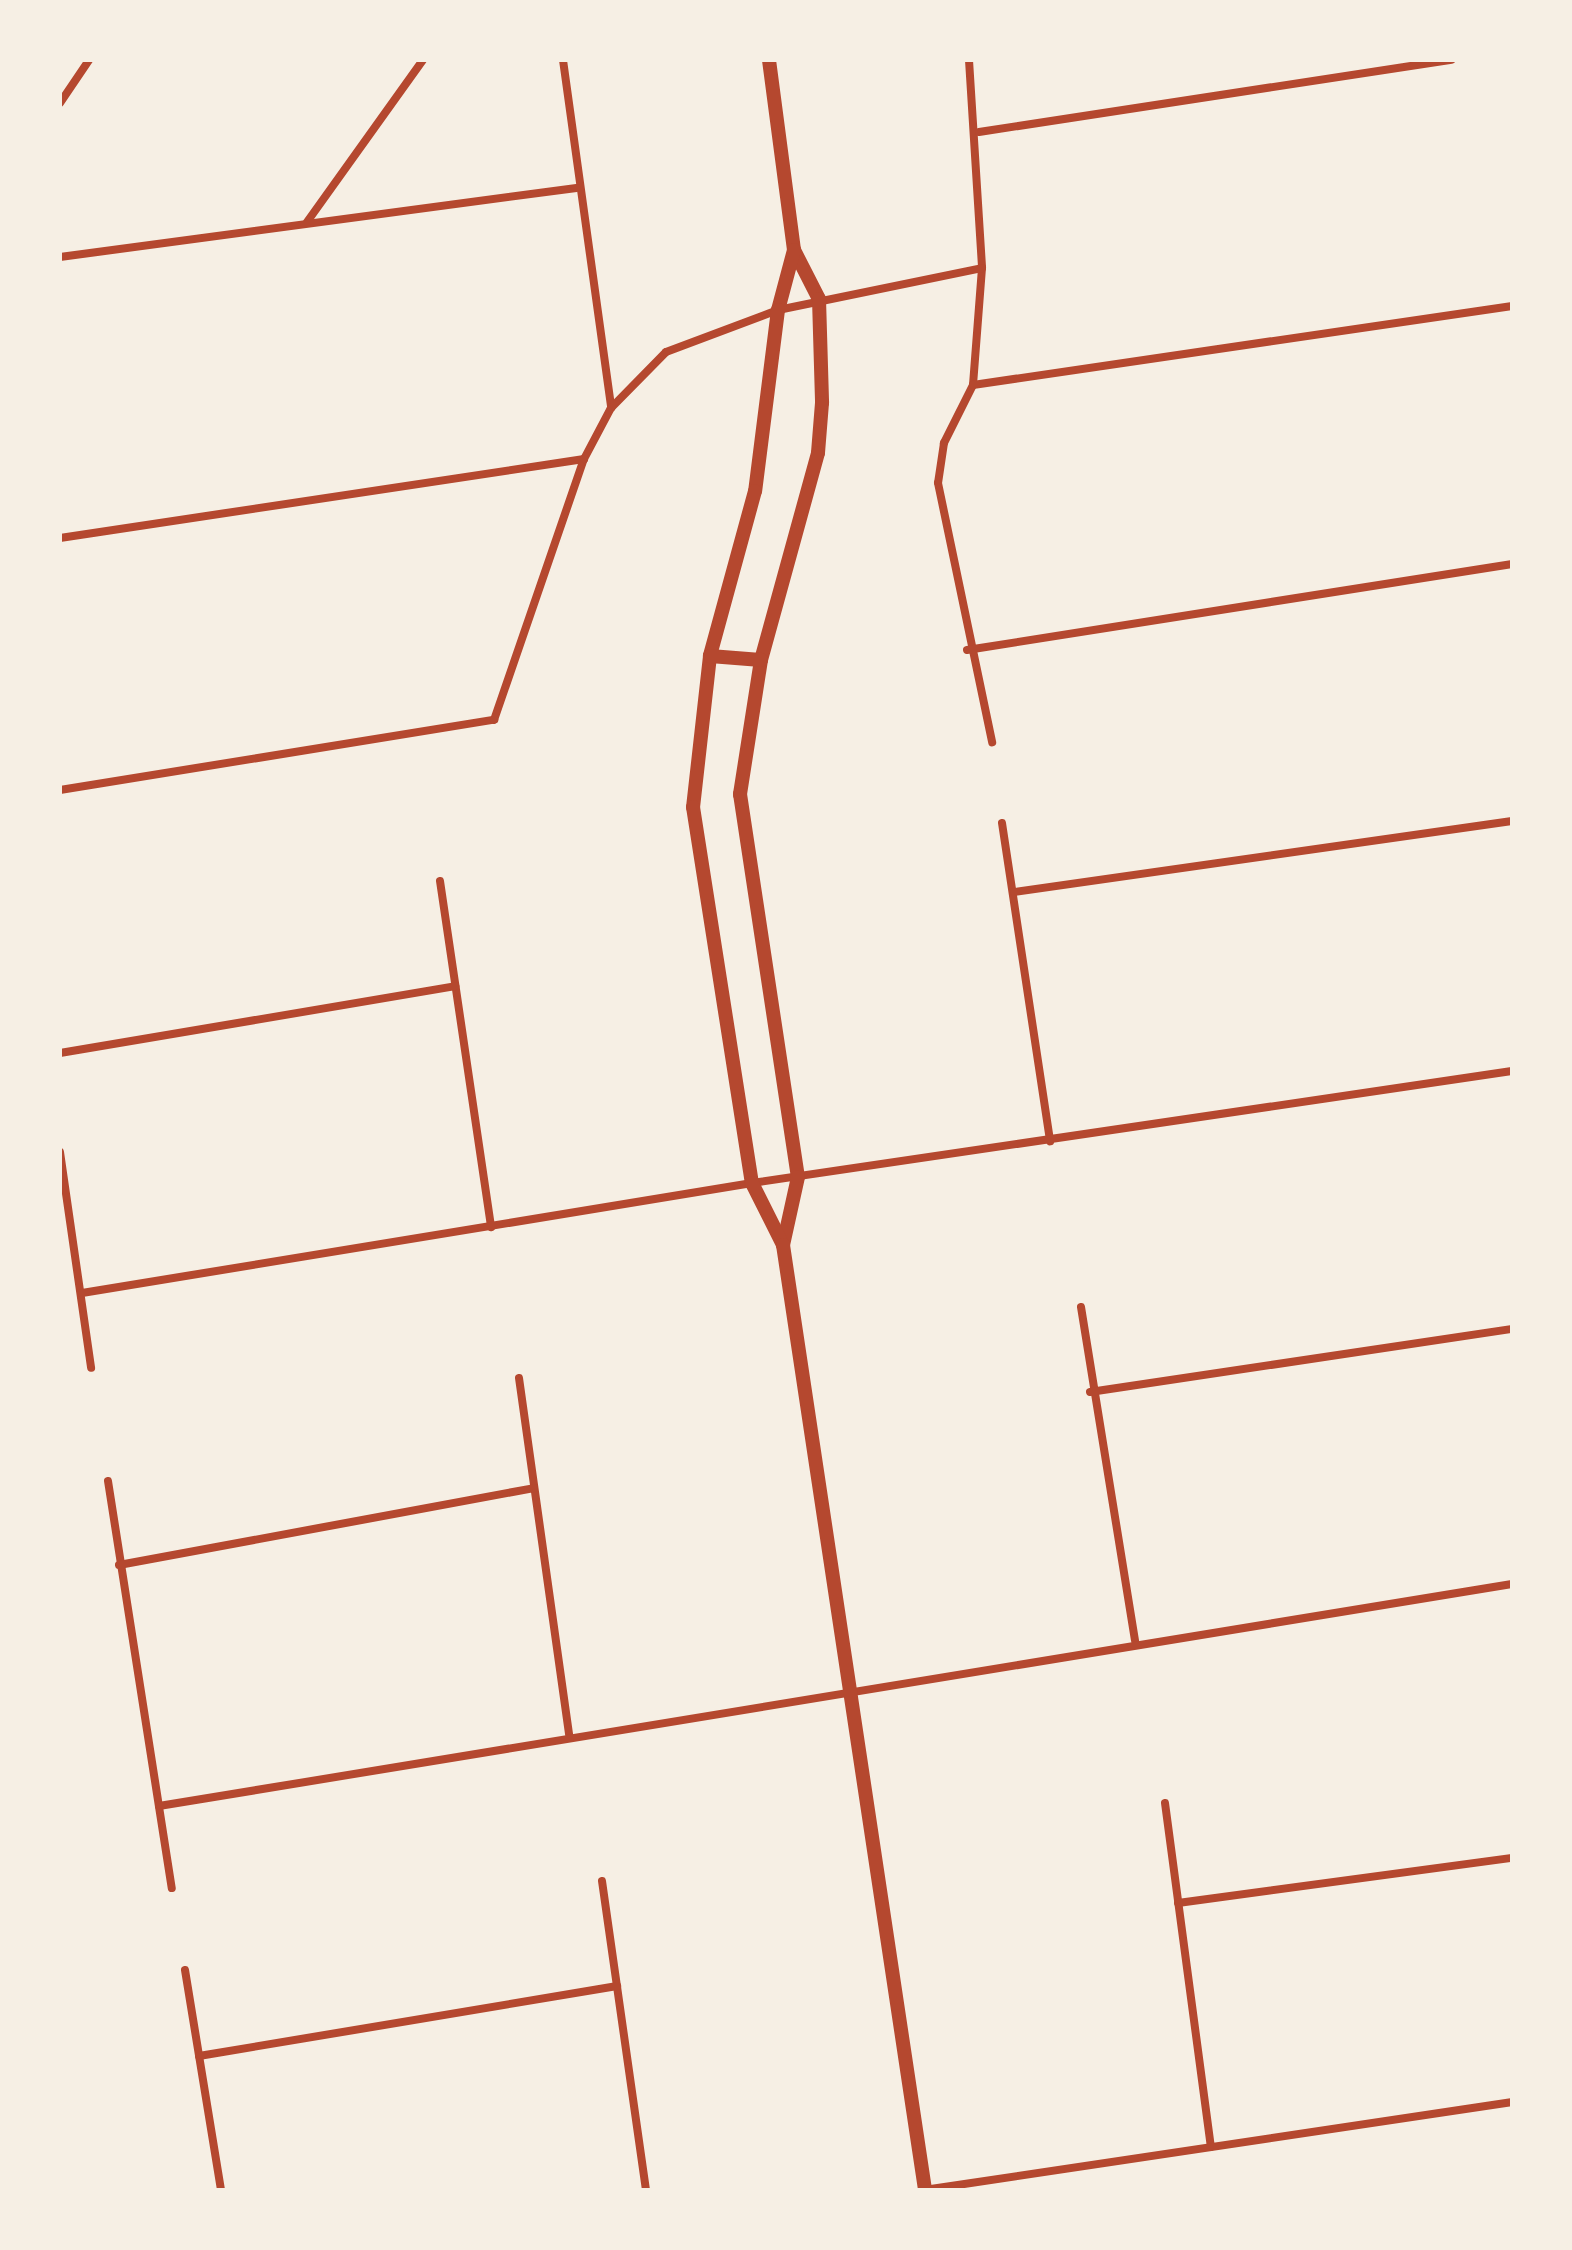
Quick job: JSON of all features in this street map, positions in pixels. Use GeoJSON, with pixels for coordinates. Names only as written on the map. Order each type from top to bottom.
{"type":"FeatureCollection","features":[{"type":"Feature","properties":{"kind":"street"},"geometry":{"type":"LineString","coordinates":[[60,103],[89,60]]}},
{"type":"Feature","properties":{"kind":"street"},"geometry":{"type":"LineString","coordinates":[[307,222],[423,60]]}},
{"type":"Feature","properties":{"kind":"street"},"geometry":{"type":"LineString","coordinates":[[563,60],[576,188],[611,408]]}},
{"type":"Feature","properties":{"kind":"street"},"geometry":{"type":"LineString","coordinates":[[769,60],[794,250],[819,299],[818,453],[761,660],[741,817],[798,1177],[783,1245]]}},
{"type":"Feature","properties":{"kind":"street"},"geometry":{"type":"LineString","coordinates":[[969,60],[979,132],[982,268],[973,385],[944,443],[938,483],[967,650],[992,742]]}},
{"type":"Feature","properties":{"kind":"street"},"geometry":{"type":"LineString","coordinates":[[979,132],[1452,60]]}},
{"type":"Feature","properties":{"kind":"street"},"geometry":{"type":"LineString","coordinates":[[60,257],[576,188]]}},
{"type":"Feature","properties":{"kind":"street"},"geometry":{"type":"LineString","coordinates":[[794,250],[778,310],[762,456],[710,656],[693,807],[752,1183],[783,1245],[852,1691],[924,2190],[1512,2102]]}},
{"type":"Feature","properties":{"kind":"street"},"geometry":{"type":"LineString","coordinates":[[60,790],[494,720],[584,459],[611,408],[686,339],[819,299],[982,268]]}},
{"type":"Feature","properties":{"kind":"street"},"geometry":{"type":"LineString","coordinates":[[973,385],[1512,306]]}},
{"type":"Feature","properties":{"kind":"street"},"geometry":{"type":"LineString","coordinates":[[60,538],[584,459]]}},
{"type":"Feature","properties":{"kind":"street"},"geometry":{"type":"LineString","coordinates":[[967,650],[1512,564]]}},
{"type":"Feature","properties":{"kind":"street"},"geometry":{"type":"LineString","coordinates":[[710,656],[761,660]]}},
{"type":"Feature","properties":{"kind":"street"},"geometry":{"type":"LineString","coordinates":[[1014,892],[1512,821]]}},
{"type":"Feature","properties":{"kind":"street"},"geometry":{"type":"LineString","coordinates":[[1002,823],[1050,1141]]}},
{"type":"Feature","properties":{"kind":"street"},"geometry":{"type":"LineString","coordinates":[[440,881],[491,1227]]}},
{"type":"Feature","properties":{"kind":"street"},"geometry":{"type":"LineString","coordinates":[[60,1053],[455,986]]}},
{"type":"Feature","properties":{"kind":"street"},"geometry":{"type":"LineString","coordinates":[[82,1293],[752,1183],[1512,1071]]}},
{"type":"Feature","properties":{"kind":"street"},"geometry":{"type":"LineString","coordinates":[[60,1152],[91,1368]]}},
{"type":"Feature","properties":{"kind":"street"},"geometry":{"type":"LineString","coordinates":[[1081,1307],[1090,1392],[1135,1641]]}},
{"type":"Feature","properties":{"kind":"street"},"geometry":{"type":"LineString","coordinates":[[1090,1392],[1512,1329]]}},
{"type":"Feature","properties":{"kind":"street"},"geometry":{"type":"LineString","coordinates":[[519,1378],[569,1735]]}},
{"type":"Feature","properties":{"kind":"street"},"geometry":{"type":"LineString","coordinates":[[108,1481],[172,1888]]}},
{"type":"Feature","properties":{"kind":"street"},"geometry":{"type":"LineString","coordinates":[[119,1565],[534,1488]]}},
{"type":"Feature","properties":{"kind":"street"},"geometry":{"type":"LineString","coordinates":[[159,1806],[1135,1641],[1512,1584]]}},
{"type":"Feature","properties":{"kind":"street"},"geometry":{"type":"LineString","coordinates":[[1165,1803],[1211,2147]]}},
{"type":"Feature","properties":{"kind":"street"},"geometry":{"type":"LineString","coordinates":[[1178,1903],[1512,1858]]}},
{"type":"Feature","properties":{"kind":"street"},"geometry":{"type":"LineString","coordinates":[[602,1881],[646,2190]]}},
{"type":"Feature","properties":{"kind":"street"},"geometry":{"type":"LineString","coordinates":[[185,1970],[221,2190]]}},
{"type":"Feature","properties":{"kind":"street"},"geometry":{"type":"LineString","coordinates":[[199,2056],[617,1986]]}}]}
